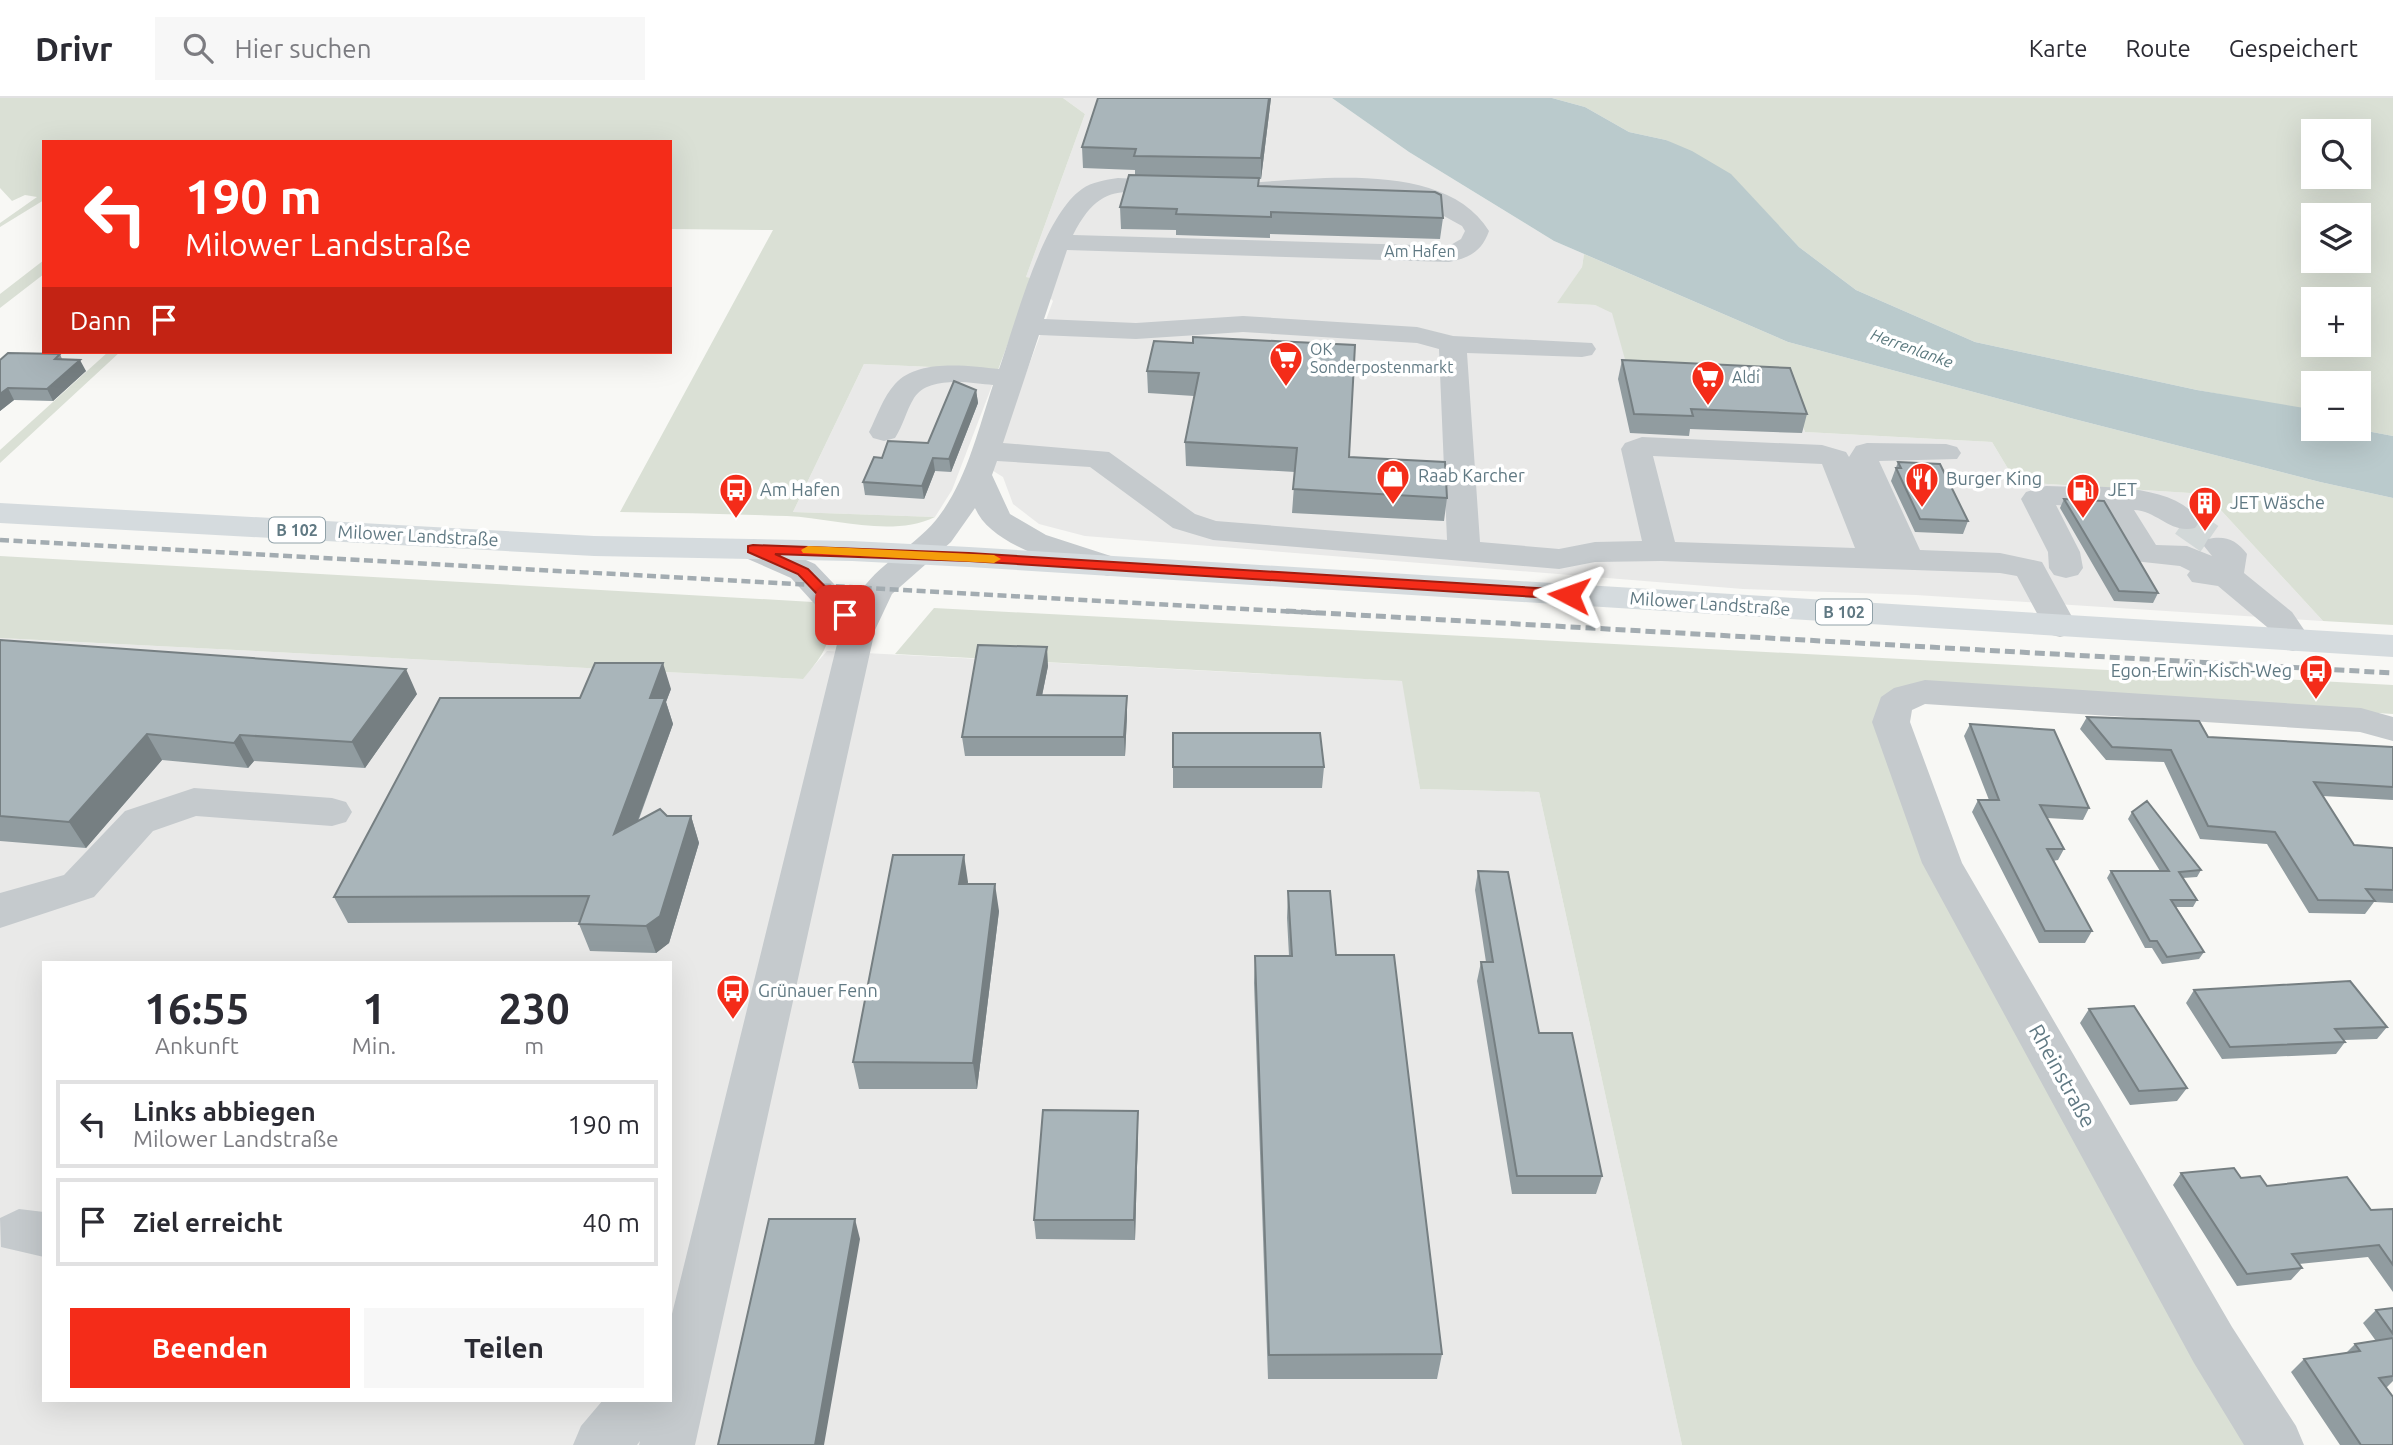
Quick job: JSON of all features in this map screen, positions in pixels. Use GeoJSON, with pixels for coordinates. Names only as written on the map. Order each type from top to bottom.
{"type":"FeatureCollection","features":[{"type":"Feature","properties":{"kind":"main road","name":"Milower Landstraße"},"geometry":{"type":"LineString","coordinates":[[0,513],[594,546],[918,554],[2393,646]]}},
{"type":"Feature","properties":{"kind":"street","name":"Am Hafen"},"geometry":{"type":"LineString","coordinates":[[1054,251],[1324,253],[1356,250],[1449,254],[1461,253],[1473,243],[1477,231],[1471,221],[1428,195],[1409,188],[1336,185],[1226,190]]}},
{"type":"Feature","properties":{"kind":"street"},"geometry":{"type":"LineString","coordinates":[[667,1445],[778,982],[858,630],[877,589],[952,521],[981,463],[1054,251],[1071,212],[1091,191],[1107,186],[1200,189]]}},
{"type":"Feature","properties":{"kind":"street"},"geometry":{"type":"LineString","coordinates":[[1029,327],[1136,331],[1243,324],[1417,335],[1453,344],[1582,349]]}},
{"type":"Feature","properties":{"kind":"street"},"geometry":{"type":"LineString","coordinates":[[1453,344],[1464,552]]}},
{"type":"Feature","properties":{"kind":"street"},"geometry":{"type":"LineString","coordinates":[[884,432],[905,389],[918,379],[935,376],[1010,379]]}},
{"type":"Feature","properties":{"kind":"street"},"geometry":{"type":"LineString","coordinates":[[1661,551],[1636,449],[1642,446],[1822,454],[1835,458],[1891,557]]}},
{"type":"Feature","properties":{"kind":"street"},"geometry":{"type":"LineString","coordinates":[[1891,557],[1863,459],[1867,452],[1878,450],[1946,453]]}},
{"type":"Feature","properties":{"kind":"street"},"geometry":{"type":"LineString","coordinates":[[981,463],[1098,458],[1184,521],[1213,530],[1464,552],[1559,559],[1595,552],[1661,551],[1891,557],[1977,561],[2030,569],[2103,560],[2223,561],[2280,620],[2293,640]]}},
{"type":"Feature","properties":{"kind":"street","name":"Milower Landstraße"},"geometry":{"type":"LineString","coordinates":[[981,463],[996,519],[1034,542],[1108,566]]}},
{"type":"Feature","properties":{"kind":"street"},"geometry":{"type":"LineString","coordinates":[[2103,560],[2036,499],[2046,495],[2152,501],[2184,521]]}},
{"type":"Feature","properties":{"kind":"street"},"geometry":{"type":"LineString","coordinates":[[2103,560],[2111,499]]}},
{"type":"Feature","properties":{"kind":"street","name":"Milower Landstraße"},"geometry":{"type":"LineString","coordinates":[[753,549],[803,572],[858,630]]}},
{"type":"Feature","properties":{"kind":"street"},"geometry":{"type":"LineString","coordinates":[[2030,569],[2060,626]]}},
{"type":"Feature","properties":{"kind":"street","name":"Rheinstraße"},"geometry":{"type":"LineString","coordinates":[[2276,1445],[2213,1345],[1942,863],[1891,722],[1894,705],[1907,696],[1925,692],[2361,720],[2393,729]]}},
{"type":"Feature","properties":{"kind":"street"},"geometry":{"type":"LineString","coordinates":[[0,912],[10,905],[55,896],[79,886],[139,821],[194,802],[332,812]]}},
{"type":"Feature","properties":{"kind":"street"},"geometry":{"type":"LineString","coordinates":[[672,1347],[700,1301]]}},
{"type":"Feature","properties":{"kind":"street"},"geometry":{"type":"LineString","coordinates":[[601,1445],[637,1402]]}},
{"type":"Feature","properties":{"kind":"shaded area"},"geometry":{"type":"Polygon","coordinates":[[[0,98],[1063,98],[1085,114],[1026,277],[1032,278],[998,370],[864,364],[793,512],[935,517],[900,526],[862,525],[787,516],[620,512],[773,230],[672,229],[672,140],[42,140],[42,201],[0,227],[0,223],[37,197],[25,195],[12,201],[0,188],[0,98]]]}},
{"type":"Feature","properties":{"kind":"shaded area"},"geometry":{"type":"Polygon","coordinates":[[[1063,98],[1332,98],[1409,152],[1554,241],[1584,254],[1582,267],[1558,303],[1595,305],[1783,376],[1805,432],[1992,442],[2016,482],[2206,494],[2323,621],[1916,595],[1743,589],[1085,536],[1039,524],[1013,504],[1003,477],[990,469],[1053,301],[1032,278],[1026,277],[1085,114],[1063,98]]]}},
{"type":"Feature","properties":{"kind":"shaded area"},"geometry":{"type":"Polygon","coordinates":[[[1552,98],[2393,98],[2393,436],[2371,432],[2371,371],[2301,371],[2301,409],[2197,390],[1975,342],[1856,290],[1799,247],[1731,175],[1666,140],[1629,132],[1585,107],[1552,98]]]}},
{"type":"Feature","properties":{"kind":"shaded area"},"geometry":{"type":"Polygon","coordinates":[[[1584,254],[1788,342],[2074,419],[2393,498],[2393,625],[2323,621],[2206,494],[2016,482],[1992,442],[1805,432],[1783,376],[1628,370],[1612,313],[1595,305],[1557,303],[1582,267],[1584,254]]]}},
{"type":"Feature","properties":{"kind":"shaded area"},"geometry":{"type":"Polygon","coordinates":[[[42,262],[42,276],[0,308],[0,294],[42,262]]]}},
{"type":"Feature","properties":{"kind":"shaded area"},"geometry":{"type":"Polygon","coordinates":[[[106,354],[118,354],[0,463],[0,450],[106,354]]]}},
{"type":"Feature","properties":{"kind":"shaded area"},"geometry":{"type":"Polygon","coordinates":[[[864,364],[998,370],[952,490],[935,517],[793,512],[864,364]]]}},
{"type":"Feature","properties":{"kind":"shaded area"},"geometry":{"type":"Polygon","coordinates":[[[0,556],[813,602],[823,612],[829,632],[828,642],[818,661],[803,679],[0,638],[0,556]]]}},
{"type":"Feature","properties":{"kind":"shaded area"},"geometry":{"type":"Polygon","coordinates":[[[934,608],[2393,685],[2393,714],[1929,685],[1881,721],[2261,1445],[1682,1445],[1539,792],[1420,789],[1402,681],[895,654],[934,608]]]}},
{"type":"Feature","properties":{"kind":"shaded area"},"geometry":{"type":"Polygon","coordinates":[[[0,638],[802,679],[827,651],[1403,681],[1420,789],[1539,792],[1682,1445],[0,1445],[0,638]]]}},
{"type":"Feature","properties":{"kind":"water","name":"Herrenlanke"},"geometry":{"type":"Polygon","coordinates":[[[1332,98],[1552,98],[1585,107],[1629,132],[1666,140],[1692,151],[1731,174],[1799,247],[1856,290],[1975,342],[2197,390],[2301,407],[2301,441],[2371,441],[2371,432],[2393,436],[2393,498],[2074,419],[1788,342],[1554,241],[1409,152],[1332,98]]]}},
{"type":"Feature","properties":{"kind":"building"},"geometry":{"type":"Polygon","coordinates":[[[1098,98],[1269,98],[1261,158],[1134,156],[1136,149],[1082,147],[1098,98]]]}},
{"type":"Feature","properties":{"kind":"building"},"geometry":{"type":"Polygon","coordinates":[[[1129,175],[1259,178],[1258,186],[1435,192],[1441,195],[1443,218],[1271,212],[1271,217],[1176,214],[1177,209],[1120,207],[1129,175]]]}},
{"type":"Feature","properties":{"kind":"building"},"geometry":{"type":"Polygon","coordinates":[[[1193,337],[1355,345],[1349,457],[1445,462],[1447,498],[1293,489],[1297,448],[1185,442],[1199,373],[1147,371],[1154,341],[1193,343],[1193,337]]]}},
{"type":"Feature","properties":{"kind":"building"},"geometry":{"type":"Polygon","coordinates":[[[8,353],[60,354],[55,359],[80,360],[47,389],[8,388],[0,394],[0,360],[8,353]]]}},
{"type":"Feature","properties":{"kind":"building"},"geometry":{"type":"Polygon","coordinates":[[[1622,360],[1790,368],[1807,414],[1691,409],[1693,416],[1634,414],[1622,360]]]}},
{"type":"Feature","properties":{"kind":"building"},"geometry":{"type":"Polygon","coordinates":[[[954,381],[976,390],[949,459],[933,458],[922,486],[863,482],[874,457],[882,458],[888,441],[928,443],[954,381]]]}},
{"type":"Feature","properties":{"kind":"building"},"geometry":{"type":"Polygon","coordinates":[[[1898,462],[1940,464],[1968,521],[1920,519],[1896,468],[1901,468],[1898,462]]]}},
{"type":"Feature","properties":{"kind":"building"},"geometry":{"type":"Polygon","coordinates":[[[2064,499],[2104,501],[2158,593],[2119,591],[2064,499]]]}},
{"type":"Feature","properties":{"kind":"building"},"geometry":{"type":"Polygon","coordinates":[[[0,640],[406,669],[352,742],[240,735],[234,743],[147,734],[69,822],[0,816],[0,640]]]}},
{"type":"Feature","properties":{"kind":"building"},"geometry":{"type":"Polygon","coordinates":[[[978,645],[1047,647],[1037,695],[1127,696],[1124,737],[962,737],[978,645]]]}},
{"type":"Feature","properties":{"kind":"building"},"geometry":{"type":"Polygon","coordinates":[[[595,663],[663,663],[650,698],[665,698],[614,834],[660,809],[667,816],[691,816],[660,916],[646,926],[579,924],[589,896],[334,897],[440,698],[580,698],[595,663]]]}},
{"type":"Feature","properties":{"kind":"building"},"geometry":{"type":"Polygon","coordinates":[[[2087,717],[2199,721],[2208,737],[2393,747],[2393,787],[2314,782],[2354,845],[2393,848],[2393,890],[2366,889],[2375,901],[2318,900],[2275,832],[2208,826],[2171,750],[2112,747],[2087,717]]]}},
{"type":"Feature","properties":{"kind":"building"},"geometry":{"type":"Polygon","coordinates":[[[1970,724],[2054,730],[2089,808],[2040,805],[2064,849],[2047,849],[2092,931],[2045,931],[1978,800],[1999,800],[1970,724]]]}},
{"type":"Feature","properties":{"kind":"building"},"geometry":{"type":"Polygon","coordinates":[[[1173,733],[1320,733],[1324,767],[1173,767],[1173,733]]]}},
{"type":"Feature","properties":{"kind":"building"},"geometry":{"type":"Polygon","coordinates":[[[2147,801],[2201,870],[2179,872],[2197,900],[2171,900],[2204,952],[2167,957],[2157,941],[2150,941],[2111,871],[2169,871],[2132,812],[2147,801]]]}},
{"type":"Feature","properties":{"kind":"building"},"geometry":{"type":"Polygon","coordinates":[[[893,855],[964,855],[959,884],[995,884],[973,1063],[853,1062],[893,855]]]}},
{"type":"Feature","properties":{"kind":"building"},"geometry":{"type":"Polygon","coordinates":[[[1478,871],[1508,872],[1539,1033],[1572,1033],[1602,1176],[1517,1176],[1481,962],[1493,962],[1478,871]]]}},
{"type":"Feature","properties":{"kind":"building"},"geometry":{"type":"Polygon","coordinates":[[[1288,891],[1330,891],[1336,955],[1394,955],[1442,1354],[1269,1355],[1255,956],[1292,956],[1288,891]]]}},
{"type":"Feature","properties":{"kind":"building"},"geometry":{"type":"Polygon","coordinates":[[[2350,981],[2387,1027],[2335,1029],[2345,1042],[2230,1047],[2194,990],[2350,981]]]}},
{"type":"Feature","properties":{"kind":"building"},"geometry":{"type":"Polygon","coordinates":[[[2134,1006],[2187,1088],[2139,1091],[2089,1009],[2134,1006]]]}},
{"type":"Feature","properties":{"kind":"building"},"geometry":{"type":"Polygon","coordinates":[[[1043,1110],[1138,1111],[1134,1220],[1034,1220],[1043,1110]]]}},
{"type":"Feature","properties":{"kind":"building"},"geometry":{"type":"Polygon","coordinates":[[[2234,1168],[2241,1178],[2260,1176],[2267,1186],[2347,1177],[2371,1210],[2393,1209],[2393,1265],[2379,1245],[2292,1254],[2302,1268],[2247,1274],[2181,1173],[2234,1168]]]}},
{"type":"Feature","properties":{"kind":"building"},"geometry":{"type":"Polygon","coordinates":[[[769,1219],[855,1219],[815,1445],[718,1445],[769,1219]]]}},
{"type":"Feature","properties":{"kind":"building"},"geometry":{"type":"Polygon","coordinates":[[[2393,1308],[2393,1334],[2376,1310],[2393,1308]]]}},
{"type":"Feature","properties":{"kind":"building"},"geometry":{"type":"Polygon","coordinates":[[[2393,1338],[2393,1376],[2379,1378],[2393,1397],[2393,1445],[2361,1445],[2304,1359],[2360,1351],[2355,1344],[2393,1338]]]}},
{"type":"Feature","properties":{"kind":"tunnel"},"geometry":{"type":"LineString","coordinates":[[2184,521],[2220,546]]}},
{"type":"Feature","properties":{"kind":"railway"},"geometry":{"type":"LineString","coordinates":[[0,540],[1317,613]]}},
{"type":"Feature","properties":{"kind":"railway"},"geometry":{"type":"LineString","coordinates":[[1286,611],[2393,673]]}},
{"type":"Feature","properties":{"kind":"slow traffic"},"geometry":{"type":"LineString","coordinates":[[808,550],[994,559]]}},
{"type":"Feature","properties":{"kind":"place","name":"OK Sonderpostenmarkt"},"geometry":{"type":"Point","coordinates":[1286,388]}},
{"type":"Feature","properties":{"kind":"place","name":"Aldi"},"geometry":{"type":"Point","coordinates":[1708,407]}},
{"type":"Feature","properties":{"kind":"place","name":"Raab Karcher"},"geometry":{"type":"Point","coordinates":[1393,506]}},
{"type":"Feature","properties":{"kind":"place","name":"Burger King"},"geometry":{"type":"Point","coordinates":[1922,509]}},
{"type":"Feature","properties":{"kind":"place","name":"Am Hafen"},"geometry":{"type":"Point","coordinates":[736,520]}},
{"type":"Feature","properties":{"kind":"place","name":"JET"},"geometry":{"type":"Point","coordinates":[2083,520]}},
{"type":"Feature","properties":{"kind":"place","name":"JET Wäsche"},"geometry":{"type":"Point","coordinates":[2205,533]}},
{"type":"Feature","properties":{"kind":"place","name":"Egon-Erwin-Kisch-Weg"},"geometry":{"type":"Point","coordinates":[2316,701]}},
{"type":"Feature","properties":{"kind":"place","name":"Grünauer Fenn"},"geometry":{"type":"Point","coordinates":[733,1021]}},
{"type":"Feature","properties":{"kind":"route"},"geometry":{"type":"LineString","coordinates":[[845,615],[803,572],[753,549],[969,557],[1569,595]]}}]}
